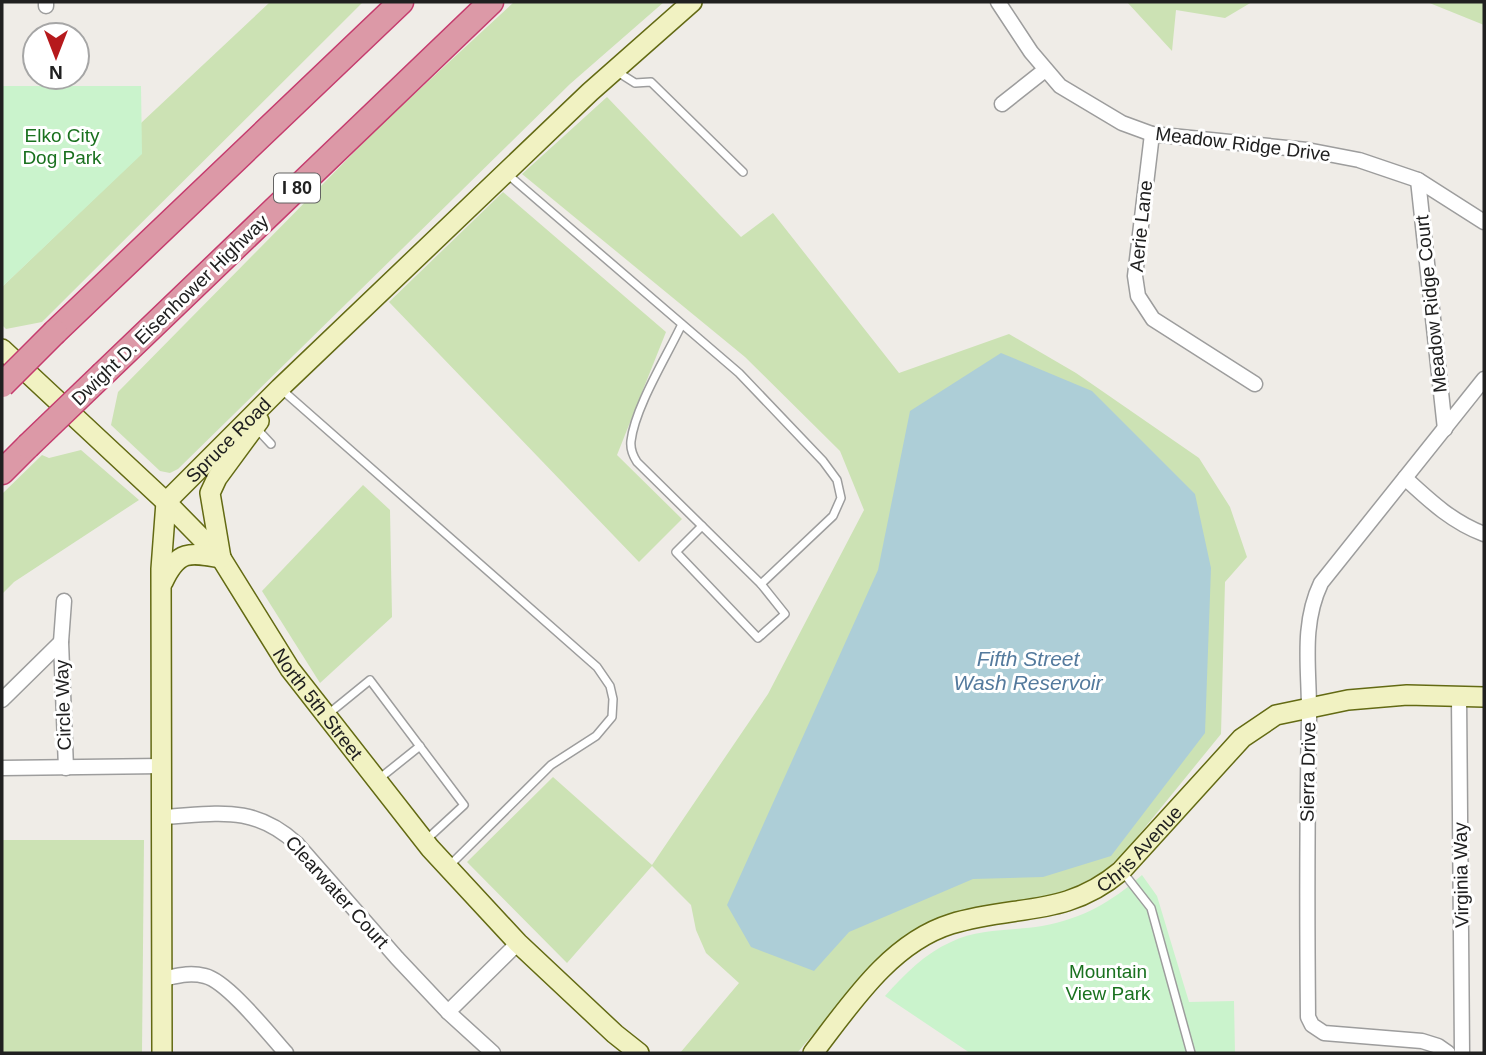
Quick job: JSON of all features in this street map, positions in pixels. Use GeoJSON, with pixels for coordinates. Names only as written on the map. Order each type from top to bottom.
{"type":"FeatureCollection","features":[{"type":"Feature","properties":{"kind":"highway"},"geometry":{"type":"LineString","coordinates":[[2,385],[401,2]]}},
{"type":"Feature","properties":{"kind":"highway","name":"Dwight D. Eisenhower Highway"},"geometry":{"type":"LineString","coordinates":[[2,472],[491,2]]}},
{"type":"Feature","properties":{"kind":"street","name":"Spruce Road"},"geometry":{"type":"LineString","coordinates":[[166,502],[280,388],[506,172],[692,2]]}},
{"type":"Feature","properties":{"kind":"street","name":"Meadow Ridge Drive"},"geometry":{"type":"LineString","coordinates":[[998,2],[1011,24],[1060,86],[1122,122],[1152,134],[1307,150],[1359,160],[1418,180],[1484,222]]}},
{"type":"Feature","properties":{"kind":"street"},"geometry":{"type":"LineString","coordinates":[[1002,104],[1045,70]]}},
{"type":"Feature","properties":{"kind":"street","name":"Aerie Lane"},"geometry":{"type":"LineString","coordinates":[[1152,134],[1135,275],[1138,296],[1153,318],[1255,384]]}},
{"type":"Feature","properties":{"kind":"street","name":"Meadow Ridge Court"},"geometry":{"type":"LineString","coordinates":[[1418,180],[1445,429]]}},
{"type":"Feature","properties":{"kind":"street","name":"North 5th Street"},"geometry":{"type":"LineString","coordinates":[[2,349],[166,502],[221,558],[290,669],[424,842],[518,943],[639,1053]]}},
{"type":"Feature","properties":{"kind":"street","name":"Sierra Drive"},"geometry":{"type":"LineString","coordinates":[[1448,1053],[1438,1046],[1422,1041],[1324,1033],[1312,1025],[1308,1017],[1306,886],[1310,708],[1306,637],[1310,612],[1321,583],[1484,379]]}},
{"type":"Feature","properties":{"kind":"street"},"geometry":{"type":"LineString","coordinates":[[161,587],[170,567],[179,557],[194,553],[221,558],[210,493],[217,478],[280,388]]}},
{"type":"Feature","properties":{"kind":"street"},"geometry":{"type":"LineString","coordinates":[[1405,478],[1443,513],[1484,534]]}},
{"type":"Feature","properties":{"kind":"street"},"geometry":{"type":"LineString","coordinates":[[162,1053],[161,587],[166,502]]}},
{"type":"Feature","properties":{"kind":"street","name":"Circle Way"},"geometry":{"type":"LineString","coordinates":[[64,601],[61,642],[66,768]]}},
{"type":"Feature","properties":{"kind":"street","name":"Circle Way"},"geometry":{"type":"LineString","coordinates":[[2,700],[61,642]]}},
{"type":"Feature","properties":{"kind":"street","name":"Chris Avenue"},"geometry":{"type":"LineString","coordinates":[[813,1053],[850,1005],[897,955],[914,942],[961,922],[1051,907],[1104,885],[1122,871],[1242,738],[1276,715],[1348,700],[1407,695],[1484,696]]}},
{"type":"Feature","properties":{"kind":"street","name":"Virginia Way"},"geometry":{"type":"LineString","coordinates":[[1459,697],[1462,1053]]}},
{"type":"Feature","properties":{"kind":"street","name":"Circle Way"},"geometry":{"type":"LineString","coordinates":[[2,768],[162,766]]}},
{"type":"Feature","properties":{"kind":"street","name":"Clearwater Court"},"geometry":{"type":"LineString","coordinates":[[162,817],[246,815],[280,829],[297,844],[448,1012],[493,1053]]}},
{"type":"Feature","properties":{"kind":"street"},"geometry":{"type":"LineString","coordinates":[[448,1012],[518,943]]}},
{"type":"Feature","properties":{"kind":"street"},"geometry":{"type":"LineString","coordinates":[[162,979],[184,974],[206,976],[222,984],[282,1048]]}},
{"type":"Feature","properties":{"kind":"lane"},"geometry":{"type":"LineString","coordinates":[[615,70],[635,83],[651,82],[743,172]]}},
{"type":"Feature","properties":{"kind":"lane"},"geometry":{"type":"LineString","coordinates":[[506,172],[738,373],[823,461],[837,480],[841,498],[833,516],[761,584]]}},
{"type":"Feature","properties":{"kind":"lane"},"geometry":{"type":"LineString","coordinates":[[682,324],[639,413],[631,442],[632,453],[637,463],[702,526],[761,584],[785,614],[758,638],[676,552],[702,526]]}},
{"type":"Feature","properties":{"kind":"lane"},"geometry":{"type":"LineString","coordinates":[[280,388],[572,644],[597,667],[610,685],[613,699],[612,717],[596,736],[551,765],[447,867]]}},
{"type":"Feature","properties":{"kind":"lane"},"geometry":{"type":"LineString","coordinates":[[255,427],[271,444]]}},
{"type":"Feature","properties":{"kind":"lane"},"geometry":{"type":"LineString","coordinates":[[326,716],[370,680],[464,804],[424,842]]}},
{"type":"Feature","properties":{"kind":"lane"},"geometry":{"type":"LineString","coordinates":[[376,781],[420,746]]}},
{"type":"Feature","properties":{"kind":"lane"},"geometry":{"type":"LineString","coordinates":[[1122,871],[1151,908],[1191,1053]]}},
{"type":"Feature","properties":{"kind":"green space"},"geometry":{"type":"Polygon","coordinates":[[[270,2],[363,2],[42,322],[6,329],[2,325],[2,287],[141,154],[141,123],[270,2]]]}},
{"type":"Feature","properties":{"kind":"green space"},"geometry":{"type":"Polygon","coordinates":[[[514,2],[664,2],[570,84],[178,469],[170,473],[160,471],[111,425],[118,392],[382,124],[514,2]]]}},
{"type":"Feature","properties":{"kind":"green space"},"geometry":{"type":"Polygon","coordinates":[[[1127,2],[1252,2],[1225,18],[1176,10],[1172,51],[1127,2]]]}},
{"type":"Feature","properties":{"kind":"green space"},"geometry":{"type":"Polygon","coordinates":[[[1427,2],[1484,2],[1484,25],[1427,2]]]}},
{"type":"Feature","properties":{"kind":"green space","name":"Elko City Dog Park"},"geometry":{"type":"Polygon","coordinates":[[[2,86],[21,86],[21,91],[91,91],[91,86],[141,86],[142,154],[2,287],[2,86]]]}},
{"type":"Feature","properties":{"kind":"green space"},"geometry":{"type":"Polygon","coordinates":[[[607,97],[741,237],[773,213],[899,373],[1009,334],[1076,373],[1199,458],[1230,507],[1247,557],[1225,582],[1221,734],[1125,852],[1103,872],[1057,897],[952,915],[922,926],[893,947],[797,1053],[680,1053],[739,983],[706,953],[696,930],[691,905],[652,866],[567,963],[467,862],[553,777],[652,865],[768,694],[864,510],[840,451],[745,357],[522,174],[607,97]]]}},
{"type":"Feature","properties":{"kind":"green space"},"geometry":{"type":"Polygon","coordinates":[[[503,192],[666,332],[617,455],[682,519],[639,562],[389,302],[503,192]]]}},
{"type":"Feature","properties":{"kind":"green space"},"geometry":{"type":"Polygon","coordinates":[[[81,450],[139,500],[14,582],[2,594],[2,494],[42,455],[49,458],[81,450]]]}},
{"type":"Feature","properties":{"kind":"green space"},"geometry":{"type":"Polygon","coordinates":[[[363,485],[390,510],[392,617],[320,683],[262,591],[363,485]]]}},
{"type":"Feature","properties":{"kind":"green space"},"geometry":{"type":"Polygon","coordinates":[[[2,840],[144,840],[142,1053],[2,1053],[2,840]]]}},
{"type":"Feature","properties":{"kind":"green space","name":"Mountain View Park"},"geometry":{"type":"Polygon","coordinates":[[[1142,875],[1157,896],[1189,1002],[1234,1001],[1235,1053],[970,1053],[885,996],[908,972],[951,942],[973,934],[1042,926],[1071,919],[1119,894],[1142,875]]]}},
{"type":"Feature","properties":{"kind":"water","name":"Fifth Street Wash Reservoir"},"geometry":{"type":"Polygon","coordinates":[[[1001,353],[1092,391],[1195,494],[1211,568],[1205,733],[1111,856],[1043,877],[973,879],[849,932],[814,971],[751,947],[727,905],[878,570],[910,411],[1001,353]]]}}]}
